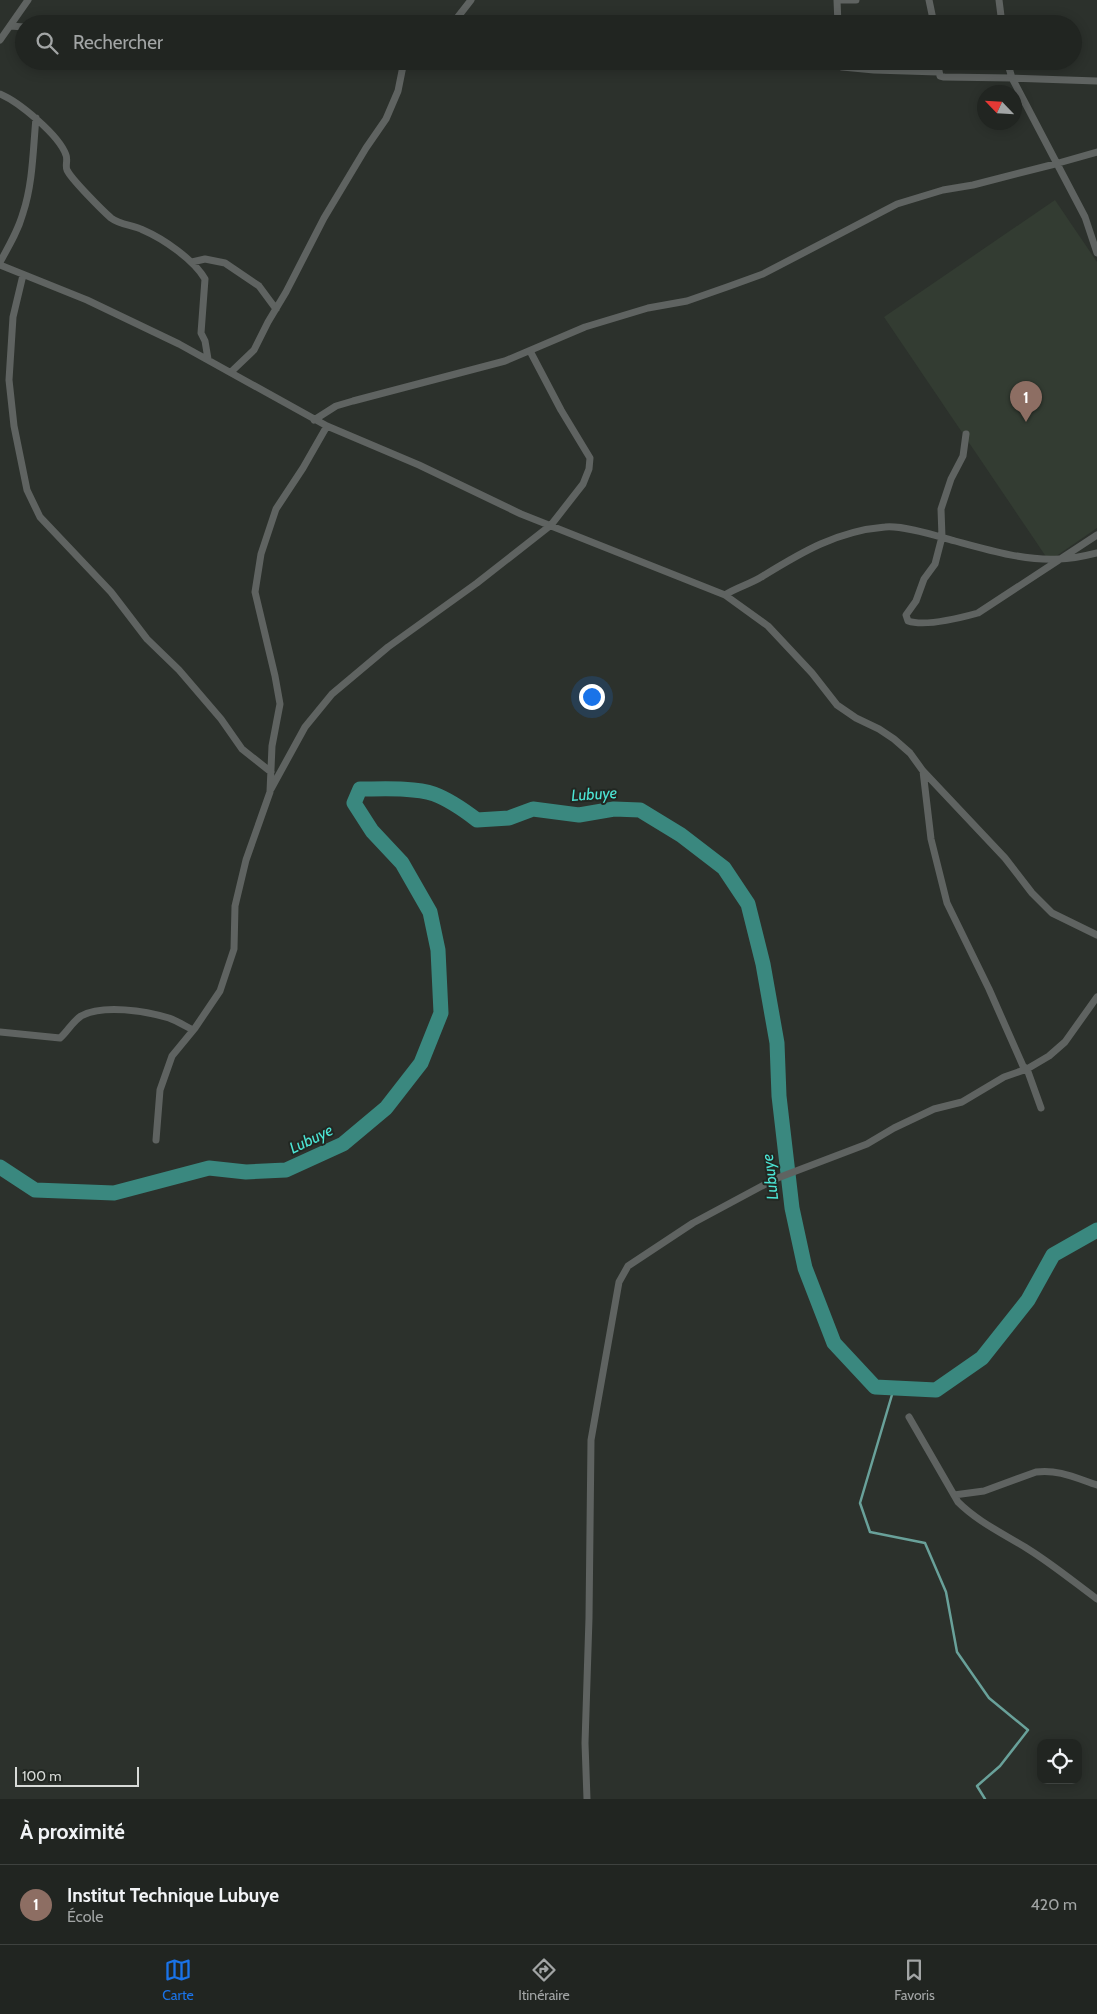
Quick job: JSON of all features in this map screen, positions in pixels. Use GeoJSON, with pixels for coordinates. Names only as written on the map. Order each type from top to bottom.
{"type":"FeatureCollection","features":[{"type":"Feature","properties":{"kind":"street"},"geometry":{"type":"LineString","coordinates":[[18,15],[28,0]]}},
{"type":"Feature","properties":{"kind":"street"},"geometry":{"type":"LineString","coordinates":[[459,15],[471,0]]}},
{"type":"Feature","properties":{"kind":"street"},"geometry":{"type":"LineString","coordinates":[[838,15],[837,0],[856,0]]}},
{"type":"Feature","properties":{"kind":"street"},"geometry":{"type":"LineString","coordinates":[[929,0],[932,15]]}},
{"type":"Feature","properties":{"kind":"street"},"geometry":{"type":"LineString","coordinates":[[999,0],[1001,15]]}},
{"type":"Feature","properties":{"kind":"street"},"geometry":{"type":"LineString","coordinates":[[0,40],[15,19]]}},
{"type":"Feature","properties":{"kind":"street"},"geometry":{"type":"LineString","coordinates":[[10,26],[15,26]]}},
{"type":"Feature","properties":{"kind":"street"},"geometry":{"type":"LineString","coordinates":[[232,372],[254,350],[324,218],[366,148],[386,119],[398,91],[402,70]]}},
{"type":"Feature","properties":{"kind":"street"},"geometry":{"type":"LineString","coordinates":[[890,70],[938,72],[940,76],[944,77],[1097,81]]}},
{"type":"Feature","properties":{"kind":"street"},"geometry":{"type":"LineString","coordinates":[[1010,70],[1056,164],[1085,217],[1097,253]]}},
{"type":"Feature","properties":{"kind":"street"},"geometry":{"type":"LineString","coordinates":[[0,94],[17,103],[47,129],[66,155],[67,170],[111,218],[142,229],[155,236],[192,262],[205,279],[201,333],[205,341],[208,360]]}},
{"type":"Feature","properties":{"kind":"street"},"geometry":{"type":"LineString","coordinates":[[36,118],[29,192],[18,227],[0,263],[23,275],[87,300],[208,360],[327,426],[420,465],[521,514],[618,554],[726,595],[768,626],[812,673],[837,705],[856,718],[879,729],[910,753],[923,770],[1006,858],[1032,893],[1052,912],[1097,935]]}},
{"type":"Feature","properties":{"kind":"street"},"geometry":{"type":"LineString","coordinates":[[314,420],[336,406],[505,361],[585,327],[648,308],[686,300],[763,274],[897,204],[943,190],[973,185],[1097,152]]}},
{"type":"Feature","properties":{"kind":"street"},"geometry":{"type":"LineString","coordinates":[[192,262],[205,258],[225,263],[259,286],[276,309]]}},
{"type":"Feature","properties":{"kind":"street"},"geometry":{"type":"LineString","coordinates":[[23,275],[13,318],[9,380],[14,426],[26,490],[40,518],[112,592],[147,639],[179,670],[221,719],[242,749],[271,772]]}},
{"type":"Feature","properties":{"kind":"street"},"geometry":{"type":"LineString","coordinates":[[156,1140],[160,1090],[172,1056],[220,992],[234,949],[235,906],[246,860],[270,792],[305,727],[332,694],[388,647],[477,583],[551,525],[582,484],[590,469],[590,458],[547,385],[530,351]]}},
{"type":"Feature","properties":{"kind":"street"},"geometry":{"type":"LineString","coordinates":[[270,792],[272,746],[280,704],[255,592],[261,554],[276,509],[304,468],[327,426]]}},
{"type":"Feature","properties":{"kind":"street"},"geometry":{"type":"LineString","coordinates":[[966,434],[963,456],[951,479],[941,509],[942,537],[935,564],[924,579],[916,602],[906,615],[908,621],[920,623],[961,618],[978,613],[1097,534]]}},
{"type":"Feature","properties":{"kind":"street"},"geometry":{"type":"LineString","coordinates":[[726,595],[737,587],[762,577],[807,549],[850,534],[886,526],[942,537],[991,551],[1025,557],[1059,560],[1097,553]]}},
{"type":"Feature","properties":{"kind":"street"},"geometry":{"type":"LineString","coordinates":[[923,770],[931,839],[947,903],[989,989],[1023,1066],[1027,1069],[1041,1108]]}},
{"type":"Feature","properties":{"kind":"street"},"geometry":{"type":"LineString","coordinates":[[587,1799],[585,1744],[589,1618],[590,1440],[619,1282],[628,1266],[693,1223],[775,1179],[867,1144],[894,1128],[934,1109],[962,1102],[1004,1078],[1027,1069],[1049,1056],[1065,1042],[1097,997]]}},
{"type":"Feature","properties":{"kind":"street"},"geometry":{"type":"LineString","coordinates":[[0,1032],[60,1038],[74,1021],[84,1015],[117,1010],[145,1012],[171,1018],[193,1030]]}},
{"type":"Feature","properties":{"kind":"street"},"geometry":{"type":"LineString","coordinates":[[909,1416],[958,1502],[976,1518],[1041,1557],[1097,1599]]}},
{"type":"Feature","properties":{"kind":"street"},"geometry":{"type":"LineString","coordinates":[[954,1495],[984,1490],[1036,1472],[1053,1470],[1097,1485]]}},
{"type":"Feature","properties":{"kind":"shaded area"},"geometry":{"type":"Polygon","coordinates":[[[1055,200],[1097,262],[1097,528],[1049,561],[884,317],[1055,200]]]}},
{"type":"Feature","properties":{"kind":"waterway","name":"Lubuye"},"geometry":{"type":"LineString","coordinates":[[0,1167],[35,1190],[114,1193],[209,1168],[246,1172],[286,1170],[343,1144],[386,1108],[421,1063],[441,1013],[438,950],[430,912],[402,863],[372,831],[354,803],[360,789],[407,789],[440,796],[477,820],[509,818],[533,809],[579,815],[614,809],[640,810],[681,835],[724,868],[748,904],[763,964],[777,1043],[779,1096],[792,1208],[805,1268],[834,1343],[875,1387],[936,1390],[982,1358],[1028,1300],[1053,1255],[1097,1230]]}},
{"type":"Feature","properties":{"kind":"waterway"},"geometry":{"type":"LineString","coordinates":[[894,1388],[860,1503],[870,1532],[925,1543],[946,1592],[957,1652],[989,1698],[1028,1730],[1000,1766],[977,1786],[985,1799]]}},
{"type":"Feature","properties":{"kind":"place","name":"Institut Technique Lubuye"},"geometry":{"type":"Point","coordinates":[1026,422]}}]}
